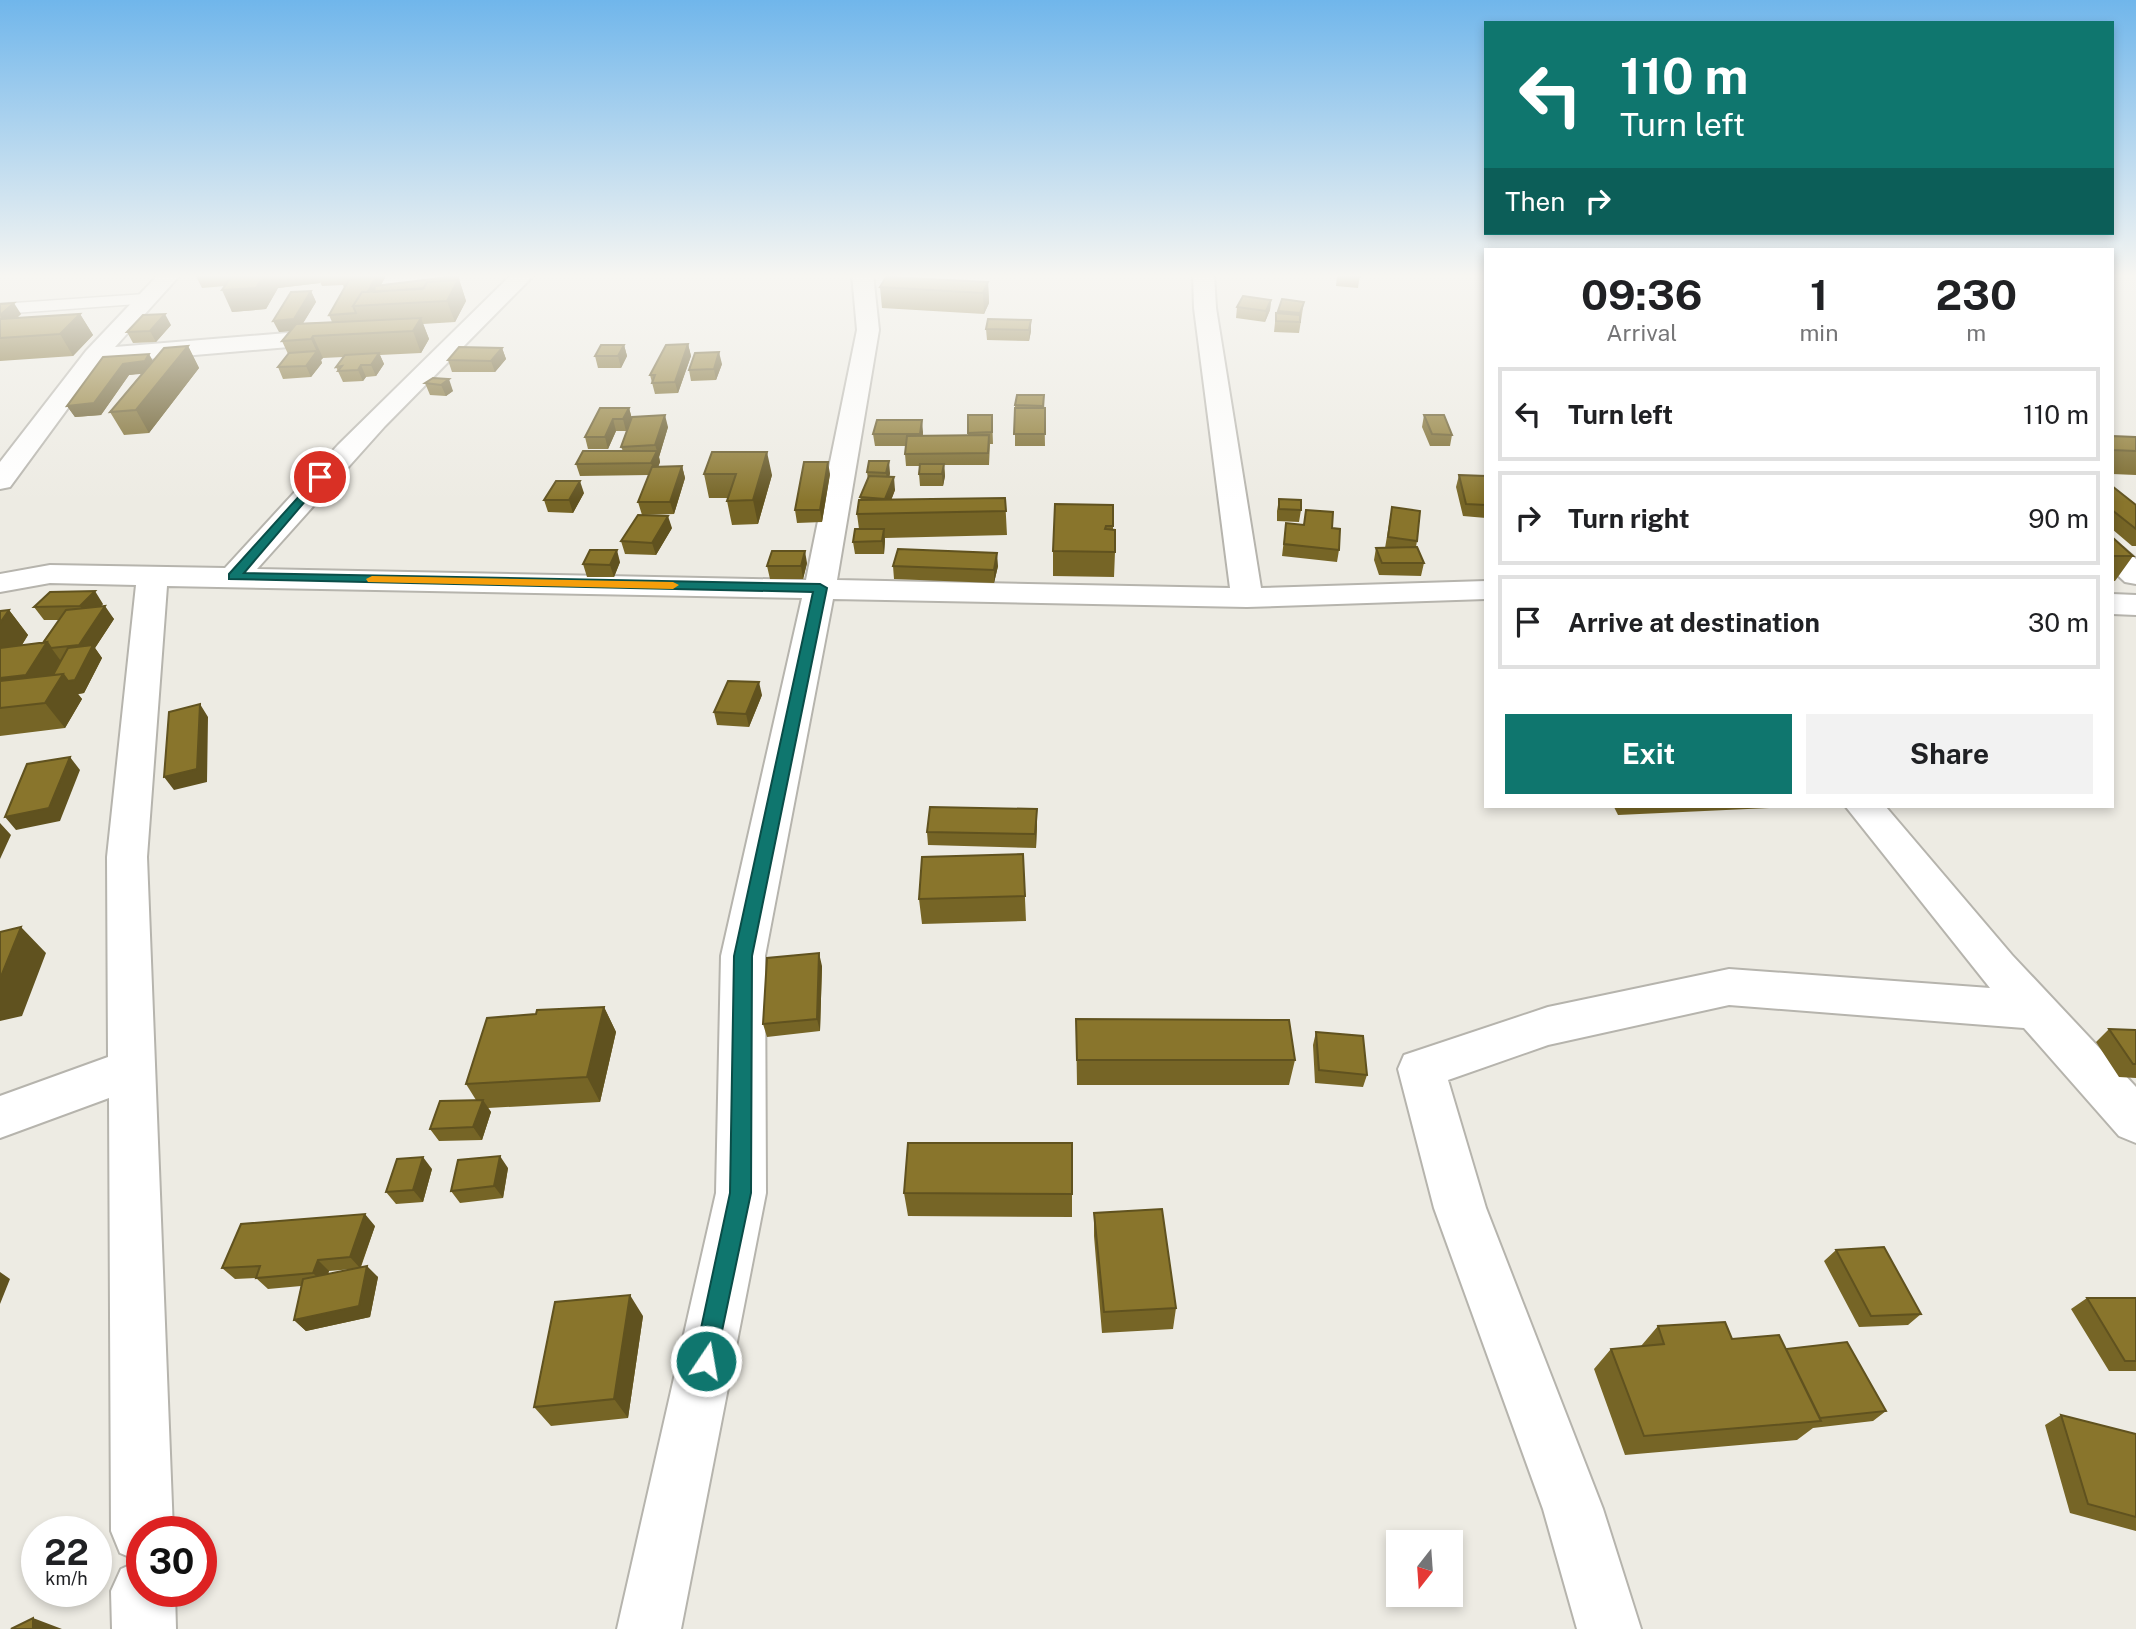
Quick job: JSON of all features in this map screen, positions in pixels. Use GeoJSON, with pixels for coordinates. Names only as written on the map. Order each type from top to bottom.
{"type":"FeatureCollection","features":[{"type":"Feature","properties":{"kind":"street"},"geometry":{"type":"LineString","coordinates":[[0,481],[99,350]]}},
{"type":"Feature","properties":{"kind":"street"},"geometry":{"type":"LineString","coordinates":[[94,356],[167,350]]}},
{"type":"Feature","properties":{"kind":"street"},"geometry":{"type":"LineString","coordinates":[[234,577],[329,468],[448,350]]}},
{"type":"Feature","properties":{"kind":"street"},"geometry":{"type":"LineString","coordinates":[[649,1629],[741,1193],[743,956],[820,588],[865,350]]}},
{"type":"Feature","properties":{"kind":"street"},"geometry":{"type":"LineString","coordinates":[[1211,350],[1247,598]]}},
{"type":"Feature","properties":{"kind":"street"},"geometry":{"type":"LineString","coordinates":[[2114,556],[2136,575]]}},
{"type":"Feature","properties":{"kind":"street"},"geometry":{"type":"LineString","coordinates":[[0,583],[50,574],[1247,598],[1484,590]]}},
{"type":"Feature","properties":{"kind":"street"},"geometry":{"type":"LineString","coordinates":[[142,1516],[134,1068],[127,857],[152,576]]}},
{"type":"Feature","properties":{"kind":"street"},"geometry":{"type":"LineString","coordinates":[[2114,604],[2136,605]]}},
{"type":"Feature","properties":{"kind":"street"},"geometry":{"type":"LineString","coordinates":[[1866,808],[2035,1010],[2136,1121]]}},
{"type":"Feature","properties":{"kind":"street"},"geometry":{"type":"LineString","coordinates":[[1609,1629],[1573,1509],[1460,1208],[1421,1069],[1548,1026],[1729,987],[2035,1010]]}},
{"type":"Feature","properties":{"kind":"street"},"geometry":{"type":"LineString","coordinates":[[0,1117],[134,1068]]}},
{"type":"Feature","properties":{"kind":"street"},"geometry":{"type":"LineString","coordinates":[[143,1607],[144,1629]]}},
{"type":"Feature","properties":{"kind":"building"},"geometry":{"type":"Polygon","coordinates":[[[162,350],[185,350],[136,410],[110,412],[162,350]]]}},
{"type":"Feature","properties":{"kind":"building"},"geometry":{"type":"Polygon","coordinates":[[[456,350],[500,350],[491,361],[448,360],[456,350]]]}},
{"type":"Feature","properties":{"kind":"building"},"geometry":{"type":"Polygon","coordinates":[[[598,350],[621,350],[618,356],[595,356],[598,350]]]}},
{"type":"Feature","properties":{"kind":"building"},"geometry":{"type":"Polygon","coordinates":[[[663,350],[686,350],[675,382],[652,383],[655,375],[650,375],[663,350]]]}},
{"type":"Feature","properties":{"kind":"building"},"geometry":{"type":"Polygon","coordinates":[[[317,351],[306,366],[278,367],[289,353],[317,351]]]}},
{"type":"Feature","properties":{"kind":"building"},"geometry":{"type":"Polygon","coordinates":[[[719,352],[714,369],[689,370],[695,353],[719,352]]]}},
{"type":"Feature","properties":{"kind":"building"},"geometry":{"type":"Polygon","coordinates":[[[379,353],[371,365],[361,365],[358,370],[338,371],[342,366],[336,367],[345,355],[379,353]]]}},
{"type":"Feature","properties":{"kind":"building"},"geometry":{"type":"Polygon","coordinates":[[[149,354],[145,361],[123,364],[94,403],[67,406],[103,357],[149,354]]]}},
{"type":"Feature","properties":{"kind":"building"},"geometry":{"type":"Polygon","coordinates":[[[433,378],[449,379],[441,385],[425,383],[433,378]]]}},
{"type":"Feature","properties":{"kind":"building"},"geometry":{"type":"Polygon","coordinates":[[[1017,395],[1044,395],[1043,406],[1015,405],[1017,395]]]}},
{"type":"Feature","properties":{"kind":"building"},"geometry":{"type":"Polygon","coordinates":[[[600,408],[629,408],[623,419],[613,419],[605,437],[585,437],[600,408]]]}},
{"type":"Feature","properties":{"kind":"building"},"geometry":{"type":"Polygon","coordinates":[[[1015,408],[1045,408],[1045,434],[1014,434],[1015,408]]]}},
{"type":"Feature","properties":{"kind":"building"},"geometry":{"type":"Polygon","coordinates":[[[665,415],[655,445],[621,447],[632,417],[665,415]]]}},
{"type":"Feature","properties":{"kind":"building"},"geometry":{"type":"Polygon","coordinates":[[[968,415],[992,415],[992,432],[968,433],[968,415]]]}},
{"type":"Feature","properties":{"kind":"building"},"geometry":{"type":"Polygon","coordinates":[[[1424,415],[1444,415],[1452,435],[1432,434],[1424,415]]]}},
{"type":"Feature","properties":{"kind":"building"},"geometry":{"type":"Polygon","coordinates":[[[877,420],[922,420],[920,434],[873,434],[877,420]]]}},
{"type":"Feature","properties":{"kind":"building"},"geometry":{"type":"Polygon","coordinates":[[[989,435],[988,453],[905,454],[907,436],[989,435]]]}},
{"type":"Feature","properties":{"kind":"building"},"geometry":{"type":"Polygon","coordinates":[[[2114,436],[2136,437],[2136,451],[2114,450],[2114,436]]]}},
{"type":"Feature","properties":{"kind":"building"},"geometry":{"type":"Polygon","coordinates":[[[583,451],[657,451],[651,463],[576,464],[583,451]]]}},
{"type":"Feature","properties":{"kind":"building"},"geometry":{"type":"Polygon","coordinates":[[[712,452],[767,452],[753,500],[727,501],[736,474],[704,474],[712,452]]]}},
{"type":"Feature","properties":{"kind":"building"},"geometry":{"type":"Polygon","coordinates":[[[869,461],[889,461],[886,473],[867,472],[869,461]]]}},
{"type":"Feature","properties":{"kind":"building"},"geometry":{"type":"Polygon","coordinates":[[[804,462],[828,462],[820,510],[795,510],[804,462]]]}},
{"type":"Feature","properties":{"kind":"building"},"geometry":{"type":"Polygon","coordinates":[[[920,464],[944,464],[942,474],[919,474],[920,464]]]}},
{"type":"Feature","properties":{"kind":"building"},"geometry":{"type":"Polygon","coordinates":[[[682,466],[670,502],[638,502],[652,467],[682,466]]]}},
{"type":"Feature","properties":{"kind":"building"},"geometry":{"type":"Polygon","coordinates":[[[1459,475],[1484,476],[1484,505],[1466,504],[1459,475]]]}},
{"type":"Feature","properties":{"kind":"building"},"geometry":{"type":"Polygon","coordinates":[[[869,476],[894,477],[885,499],[860,497],[869,476]]]}},
{"type":"Feature","properties":{"kind":"building"},"geometry":{"type":"Polygon","coordinates":[[[556,481],[580,481],[569,500],[544,500],[556,481]]]}},
{"type":"Feature","properties":{"kind":"building"},"geometry":{"type":"Polygon","coordinates":[[[2114,488],[2136,505],[2136,529],[2114,512],[2114,488]]]}},
{"type":"Feature","properties":{"kind":"building"},"geometry":{"type":"Polygon","coordinates":[[[1005,498],[1006,511],[857,514],[859,500],[1005,498]]]}},
{"type":"Feature","properties":{"kind":"building"},"geometry":{"type":"Polygon","coordinates":[[[1279,499],[1301,500],[1301,510],[1279,509],[1279,499]]]}},
{"type":"Feature","properties":{"kind":"building"},"geometry":{"type":"Polygon","coordinates":[[[1055,504],[1113,505],[1113,526],[1106,526],[1105,529],[1115,530],[1115,552],[1053,551],[1055,504]]]}},
{"type":"Feature","properties":{"kind":"building"},"geometry":{"type":"Polygon","coordinates":[[[1392,507],[1420,511],[1417,541],[1388,537],[1392,507]]]}},
{"type":"Feature","properties":{"kind":"building"},"geometry":{"type":"Polygon","coordinates":[[[1306,510],[1333,512],[1332,528],[1340,529],[1339,550],[1284,544],[1286,523],[1304,525],[1306,510]]]}},
{"type":"Feature","properties":{"kind":"building"},"geometry":{"type":"Polygon","coordinates":[[[638,515],[668,516],[652,543],[621,541],[638,515]]]}},
{"type":"Feature","properties":{"kind":"building"},"geometry":{"type":"Polygon","coordinates":[[[855,529],[884,529],[882,541],[853,542],[855,529]]]}},
{"type":"Feature","properties":{"kind":"building"},"geometry":{"type":"Polygon","coordinates":[[[2114,539],[2133,556],[2114,556],[2114,539]]]}},
{"type":"Feature","properties":{"kind":"building"},"geometry":{"type":"Polygon","coordinates":[[[1417,547],[1424,563],[1382,563],[1376,548],[1417,547]]]}},
{"type":"Feature","properties":{"kind":"building"},"geometry":{"type":"Polygon","coordinates":[[[898,549],[997,553],[994,570],[893,566],[898,549]]]}},
{"type":"Feature","properties":{"kind":"building"},"geometry":{"type":"Polygon","coordinates":[[[590,550],[617,550],[610,565],[583,564],[590,550]]]}},
{"type":"Feature","properties":{"kind":"building"},"geometry":{"type":"Polygon","coordinates":[[[772,551],[805,551],[801,566],[767,566],[772,551]]]}},
{"type":"Feature","properties":{"kind":"building"},"geometry":{"type":"Polygon","coordinates":[[[95,591],[80,606],[34,607],[50,592],[95,591]]]}},
{"type":"Feature","properties":{"kind":"building"},"geometry":{"type":"Polygon","coordinates":[[[105,606],[79,645],[51,648],[47,642],[43,643],[66,610],[105,606]]]}},
{"type":"Feature","properties":{"kind":"building"},"geometry":{"type":"Polygon","coordinates":[[[9,610],[0,623],[0,611],[9,610]]]}},
{"type":"Feature","properties":{"kind":"building"},"geometry":{"type":"Polygon","coordinates":[[[47,642],[26,675],[0,678],[0,648],[47,642]]]}},
{"type":"Feature","properties":{"kind":"building"},"geometry":{"type":"Polygon","coordinates":[[[93,645],[75,680],[68,681],[63,674],[53,675],[68,648],[93,645]]]}},
{"type":"Feature","properties":{"kind":"building"},"geometry":{"type":"Polygon","coordinates":[[[63,674],[45,703],[0,708],[0,681],[63,674]]]}},
{"type":"Feature","properties":{"kind":"building"},"geometry":{"type":"Polygon","coordinates":[[[728,681],[759,682],[746,714],[714,712],[728,681]]]}},
{"type":"Feature","properties":{"kind":"building"},"geometry":{"type":"Polygon","coordinates":[[[200,704],[197,769],[164,777],[169,712],[200,704]]]}},
{"type":"Feature","properties":{"kind":"building"},"geometry":{"type":"Polygon","coordinates":[[[70,757],[49,808],[5,817],[27,764],[70,757]]]}},
{"type":"Feature","properties":{"kind":"building"},"geometry":{"type":"Polygon","coordinates":[[[930,807],[1037,809],[1035,834],[927,832],[930,807]]]}},
{"type":"Feature","properties":{"kind":"building"},"geometry":{"type":"Polygon","coordinates":[[[1023,854],[1025,896],[919,899],[922,857],[1023,854]]]}},
{"type":"Feature","properties":{"kind":"building"},"geometry":{"type":"Polygon","coordinates":[[[21,927],[0,979],[0,932],[21,927]]]}},
{"type":"Feature","properties":{"kind":"building"},"geometry":{"type":"Polygon","coordinates":[[[819,953],[817,1019],[763,1024],[767,958],[819,953]]]}},
{"type":"Feature","properties":{"kind":"building"},"geometry":{"type":"Polygon","coordinates":[[[604,1007],[587,1077],[466,1084],[487,1018],[536,1014],[537,1010],[604,1007]]]}},
{"type":"Feature","properties":{"kind":"building"},"geometry":{"type":"Polygon","coordinates":[[[1076,1019],[1289,1020],[1295,1060],[1077,1060],[1076,1019]]]}},
{"type":"Feature","properties":{"kind":"building"},"geometry":{"type":"Polygon","coordinates":[[[2109,1029],[2136,1030],[2136,1064],[2133,1064],[2109,1029]]]}},
{"type":"Feature","properties":{"kind":"building"},"geometry":{"type":"Polygon","coordinates":[[[1316,1032],[1363,1036],[1367,1075],[1319,1070],[1316,1032]]]}},
{"type":"Feature","properties":{"kind":"building"},"geometry":{"type":"Polygon","coordinates":[[[483,1100],[473,1127],[430,1129],[440,1101],[483,1100]]]}},
{"type":"Feature","properties":{"kind":"building"},"geometry":{"type":"Polygon","coordinates":[[[908,1143],[1072,1143],[1072,1194],[904,1193],[908,1143]]]}},
{"type":"Feature","properties":{"kind":"building"},"geometry":{"type":"Polygon","coordinates":[[[500,1156],[494,1186],[451,1191],[458,1160],[500,1156]]]}},
{"type":"Feature","properties":{"kind":"building"},"geometry":{"type":"Polygon","coordinates":[[[423,1157],[413,1190],[386,1192],[397,1159],[423,1157]]]}},
{"type":"Feature","properties":{"kind":"building"},"geometry":{"type":"Polygon","coordinates":[[[1162,1209],[1176,1308],[1104,1312],[1094,1213],[1162,1209]]]}},
{"type":"Feature","properties":{"kind":"building"},"geometry":{"type":"Polygon","coordinates":[[[365,1214],[350,1257],[318,1260],[313,1273],[256,1278],[260,1266],[222,1268],[241,1224],[365,1214]]]}},
{"type":"Feature","properties":{"kind":"building"},"geometry":{"type":"Polygon","coordinates":[[[1884,1247],[1921,1314],[1871,1316],[1836,1250],[1884,1247]]]}},
{"type":"Feature","properties":{"kind":"building"},"geometry":{"type":"Polygon","coordinates":[[[367,1266],[359,1306],[294,1320],[303,1279],[367,1266]]]}},
{"type":"Feature","properties":{"kind":"building"},"geometry":{"type":"Polygon","coordinates":[[[630,1295],[614,1399],[534,1407],[555,1302],[630,1295]]]}},
{"type":"Feature","properties":{"kind":"building"},"geometry":{"type":"Polygon","coordinates":[[[2087,1298],[2136,1298],[2136,1361],[2125,1361],[2087,1298]]]}},
{"type":"Feature","properties":{"kind":"building"},"geometry":{"type":"Polygon","coordinates":[[[1725,1322],[1732,1339],[1779,1335],[1821,1421],[1644,1436],[1611,1349],[1664,1344],[1658,1326],[1725,1322]]]}},
{"type":"Feature","properties":{"kind":"building"},"geometry":{"type":"Polygon","coordinates":[[[1847,1342],[1886,1411],[1820,1418],[1786,1349],[1847,1342]]]}},
{"type":"Feature","properties":{"kind":"building"},"geometry":{"type":"Polygon","coordinates":[[[2061,1415],[2136,1434],[2136,1517],[2088,1504],[2061,1415]]]}},
{"type":"Feature","properties":{"kind":"building"},"geometry":{"type":"Polygon","coordinates":[[[33,1618],[33,1629],[11,1629],[33,1618]]]}},
{"type":"Feature","properties":{"kind":"slow traffic"},"geometry":{"type":"LineString","coordinates":[[372,579],[673,585]]}},
{"type":"Feature","properties":{"kind":"route"},"geometry":{"type":"LineString","coordinates":[[320,477],[234,577],[820,588],[743,956],[741,1193],[706,1361]]}}]}
